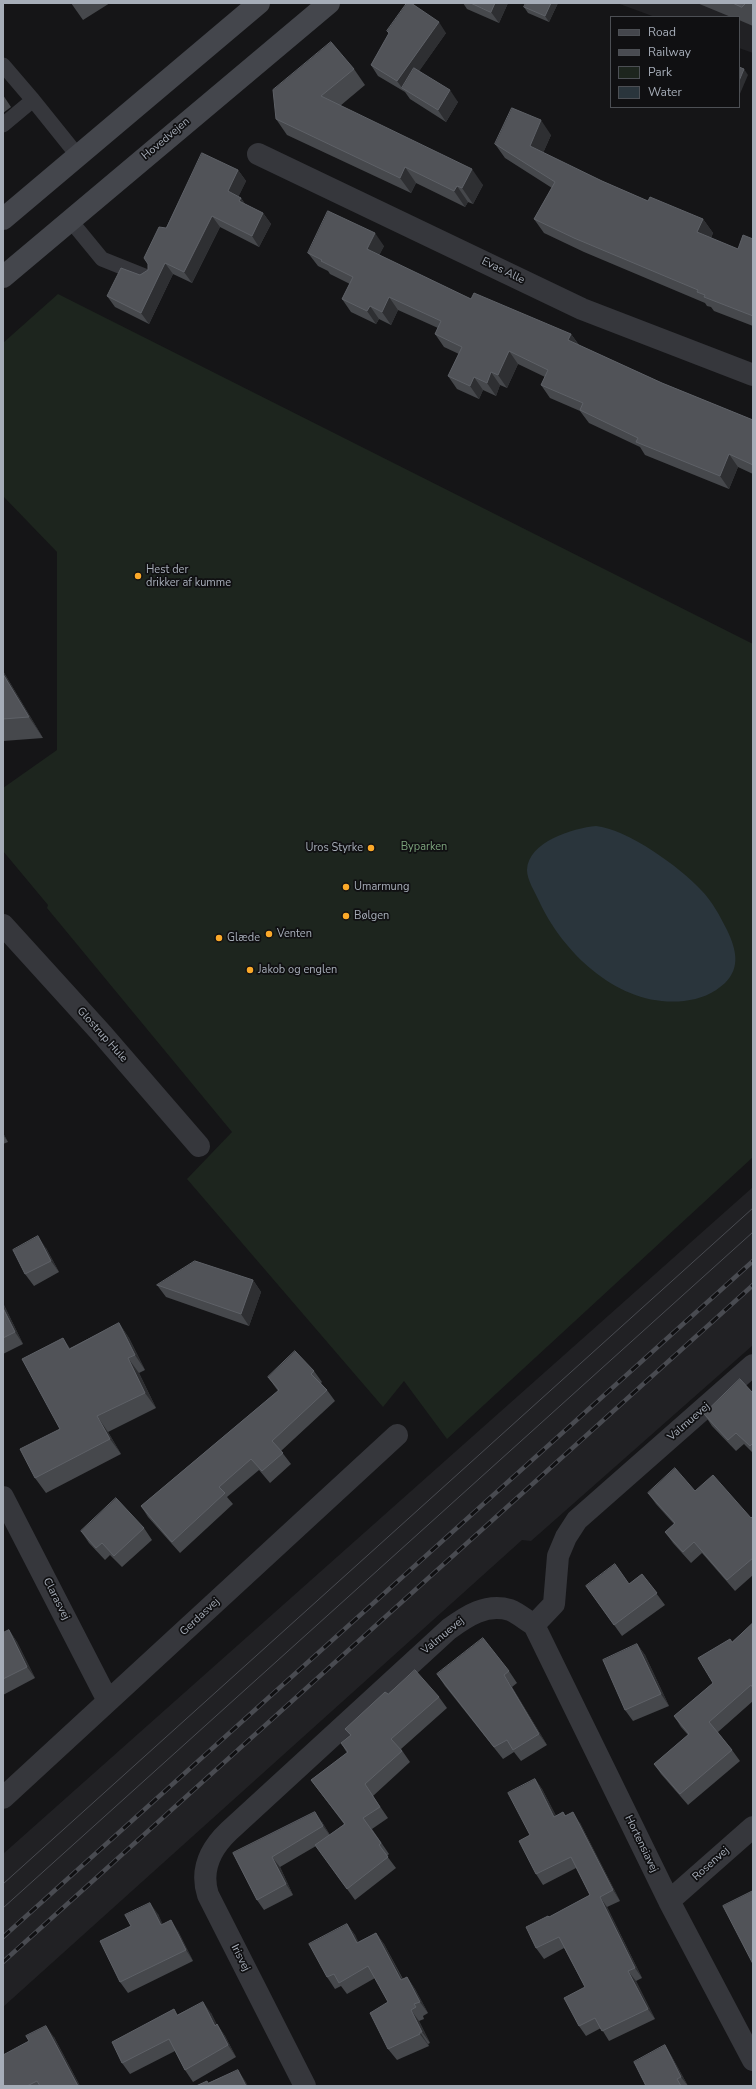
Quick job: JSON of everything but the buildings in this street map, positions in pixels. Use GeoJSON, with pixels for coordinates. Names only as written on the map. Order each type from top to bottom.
{"type":"FeatureCollection","features":[{"type":"Feature","properties":{"kind":"main road"},"geometry":{"type":"LineString","coordinates":[[3,219],[259,3]]}},
{"type":"Feature","properties":{"kind":"main road","name":"Hovedvejen"},"geometry":{"type":"LineString","coordinates":[[3,277],[329,3]]}},
{"type":"Feature","properties":{"kind":"street","name":"Evas Alle"},"geometry":{"type":"LineString","coordinates":[[258,154],[582,309],[753,375]]}},
{"type":"Feature","properties":{"kind":"street","name":"Glostrup Hule"},"geometry":{"type":"LineString","coordinates":[[3,925],[103,1035],[199,1146]]}},
{"type":"Feature","properties":{"kind":"street","name":"Valmuevej"},"geometry":{"type":"LineString","coordinates":[[229,1831],[443,1635],[470,1614],[489,1608],[510,1610],[534,1625],[554,1604],[558,1556],[566,1538],[577,1520],[753,1366]]}},
{"type":"Feature","properties":{"kind":"street","name":"Gerdasvej"},"geometry":{"type":"LineString","coordinates":[[3,1798],[397,1435]]}},
{"type":"Feature","properties":{"kind":"street","name":"Clarasvej"},"geometry":{"type":"LineString","coordinates":[[3,1497],[108,1701]]}},
{"type":"Feature","properties":{"kind":"street","name":"Hortensiavej"},"geometry":{"type":"LineString","coordinates":[[534,1625],[669,1901],[753,2060]]}},
{"type":"Feature","properties":{"kind":"street","name":"Rosenvej"},"geometry":{"type":"LineString","coordinates":[[669,1901],[753,1827]]}},
{"type":"Feature","properties":{"kind":"street","name":"Irisvej"},"geometry":{"type":"LineString","coordinates":[[229,1831],[220,1840],[208,1860],[204,1872],[208,1895],[305,2086]]}},
{"type":"Feature","properties":{"kind":"lane"},"geometry":{"type":"LineString","coordinates":[[3,66],[33,100],[78,156]]}},
{"type":"Feature","properties":{"kind":"lane"},"geometry":{"type":"LineString","coordinates":[[3,125],[33,100]]}},
{"type":"Feature","properties":{"kind":"lane"},"geometry":{"type":"LineString","coordinates":[[70,220],[102,259],[147,277]]}},
{"type":"Feature","properties":{"kind":"shaded area"},"geometry":{"type":"Polygon","coordinates":[[[617,3],[753,3],[753,53],[740,48],[740,16],[652,16],[617,3]]]}},
{"type":"Feature","properties":{"kind":"shaded area"},"geometry":{"type":"Polygon","coordinates":[[[753,1187],[753,1345],[531,1541],[522,1540],[3,2007],[3,1854],[753,1187]]]}},
{"type":"Feature","properties":{"kind":"green space","name":"Byparken"},"geometry":{"type":"Polygon","coordinates":[[[58,294],[753,644],[753,1157],[447,1439],[404,1381],[383,1407],[187,1179],[232,1132],[47,908],[48,905],[3,851],[3,788],[57,750],[57,552],[3,496],[3,343],[58,294]]]}},
{"type":"Feature","properties":{"kind":"water"},"geometry":{"type":"Polygon","coordinates":[[[596,826],[623,834],[652,850],[667,860],[692,881],[709,899],[727,930],[735,951],[735,964],[733,971],[730,977],[720,987],[706,995],[684,1001],[661,1001],[638,996],[617,987],[597,974],[579,958],[563,940],[550,921],[530,882],[527,874],[529,860],[543,844],[553,838],[564,833],[596,826]]]}},
{"type":"Feature","properties":{"kind":"tram line"},"geometry":{"type":"LineString","coordinates":[[3,1884],[753,1208]]}},
{"type":"Feature","properties":{"kind":"tram line"},"geometry":{"type":"LineString","coordinates":[[3,1908],[753,1232]]}},
{"type":"Feature","properties":{"kind":"railway"},"geometry":{"type":"LineString","coordinates":[[3,1937],[753,1261]]}},
{"type":"Feature","properties":{"kind":"railway"},"geometry":{"type":"LineString","coordinates":[[3,1962],[753,1285]]}},
{"type":"Feature","properties":{"kind":"place","name":"Hest der drikker af kumme"},"geometry":{"type":"Point","coordinates":[138,576]}},
{"type":"Feature","properties":{"kind":"place","name":"Uros Styrke"},"geometry":{"type":"Point","coordinates":[371,848]}},
{"type":"Feature","properties":{"kind":"place","name":"Umarmung"},"geometry":{"type":"Point","coordinates":[346,887]}},
{"type":"Feature","properties":{"kind":"place","name":"Bølgen"},"geometry":{"type":"Point","coordinates":[346,916]}},
{"type":"Feature","properties":{"kind":"place","name":"Venten"},"geometry":{"type":"Point","coordinates":[269,934]}},
{"type":"Feature","properties":{"kind":"place","name":"Glæde"},"geometry":{"type":"Point","coordinates":[219,938]}},
{"type":"Feature","properties":{"kind":"place","name":"Jakob og englen"},"geometry":{"type":"Point","coordinates":[250,970]}}]}
